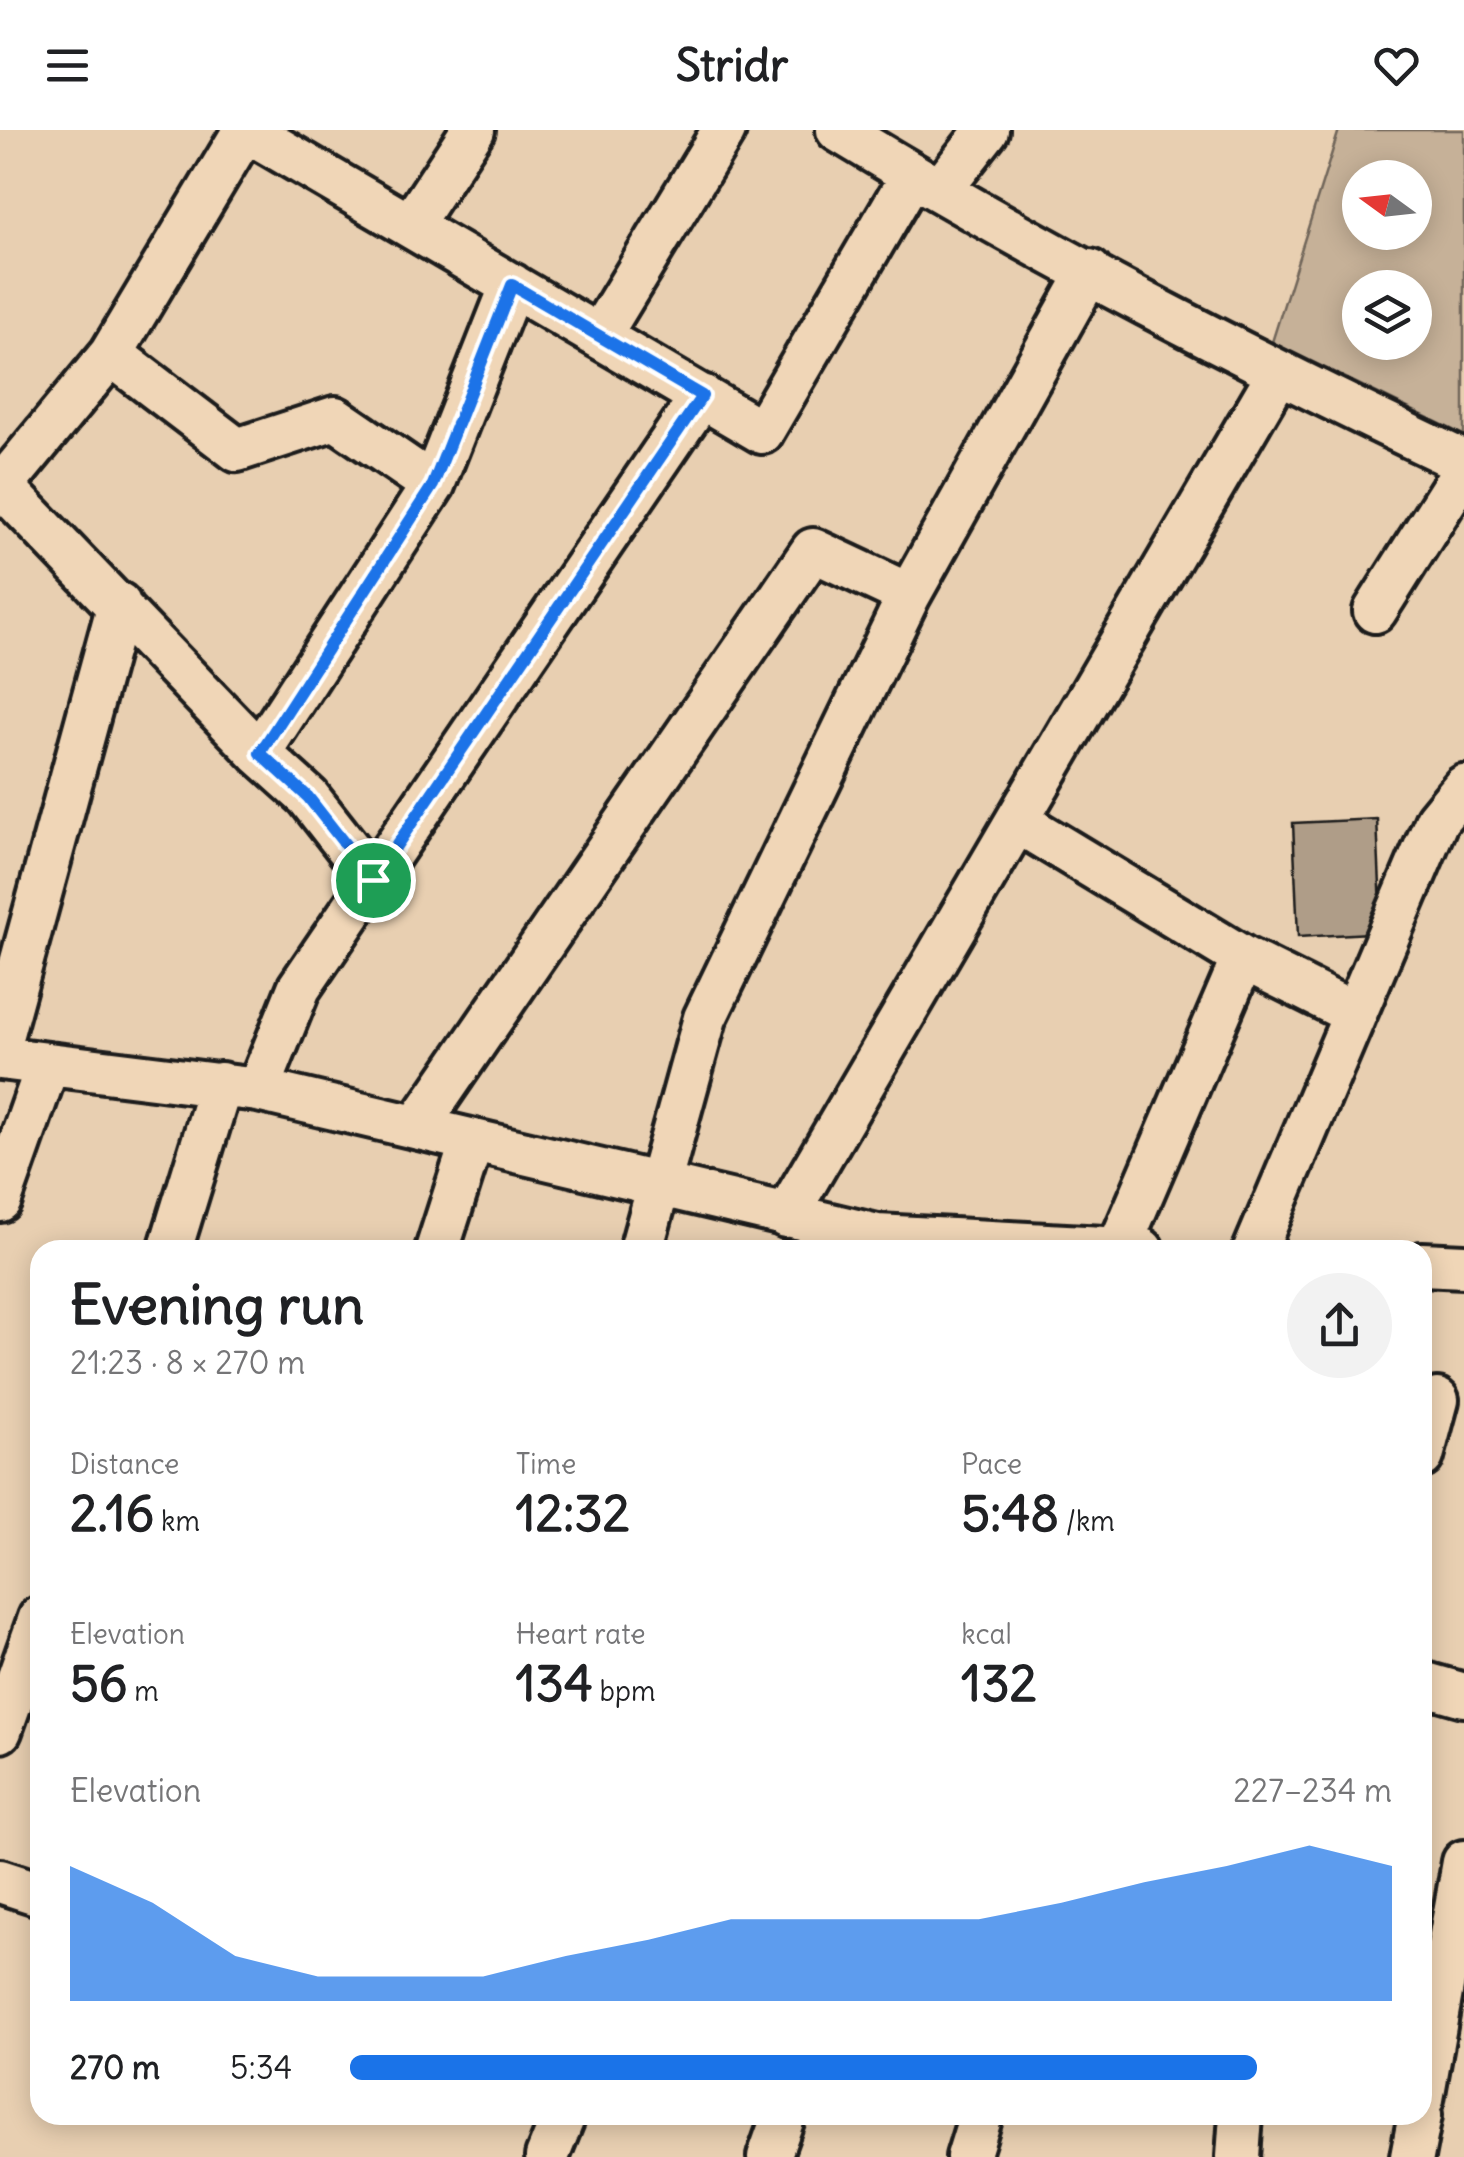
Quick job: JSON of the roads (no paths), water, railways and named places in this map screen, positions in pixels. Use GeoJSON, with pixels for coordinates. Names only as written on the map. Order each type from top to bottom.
{"type":"FeatureCollection","features":[{"type":"Feature","properties":{"kind":"street"},"geometry":{"type":"LineString","coordinates":[[410,226],[473,130]]}},
{"type":"Feature","properties":{"kind":"street"},"geometry":{"type":"LineString","coordinates":[[599,336],[724,130]]}},
{"type":"Feature","properties":{"kind":"street"},"geometry":{"type":"LineString","coordinates":[[838,130],[1278,374],[1464,462]]}},
{"type":"Feature","properties":{"kind":"street"},"geometry":{"type":"LineString","coordinates":[[373,880],[308,797],[260,753],[1,485],[111,354],[257,133],[762,432],[926,182],[987,130]]}},
{"type":"Feature","properties":{"kind":"street"},"geometry":{"type":"LineString","coordinates":[[644,1240],[705,1018],[909,595],[1090,271]]}},
{"type":"Feature","properties":{"kind":"street"},"geometry":{"type":"LineString","coordinates":[[260,753],[433,485],[512,285]]}},
{"type":"Feature","properties":{"kind":"street"},"geometry":{"type":"LineString","coordinates":[[111,354],[237,450],[335,418],[433,485]]}},
{"type":"Feature","properties":{"kind":"street"},"geometry":{"type":"LineString","coordinates":[[786,1216],[1278,374]]}},
{"type":"Feature","properties":{"kind":"street"},"geometry":{"type":"LineString","coordinates":[[174,1240],[240,1087],[298,988],[702,396]]}},
{"type":"Feature","properties":{"kind":"street"},"geometry":{"type":"LineString","coordinates":[[1375,611],[1464,470]]}},
{"type":"Feature","properties":{"kind":"street"},"geometry":{"type":"LineString","coordinates":[[417,1126],[814,550],[909,595]]}},
{"type":"Feature","properties":{"kind":"street"},"geometry":{"type":"LineString","coordinates":[[0,1041],[119,604]]}},
{"type":"Feature","properties":{"kind":"street"},"geometry":{"type":"LineString","coordinates":[[1259,1240],[1437,820],[1464,786]]}},
{"type":"Feature","properties":{"kind":"street"},"geometry":{"type":"LineString","coordinates":[[1017,821],[1242,958],[1354,1013]]}},
{"type":"Feature","properties":{"kind":"street"},"geometry":{"type":"LineString","coordinates":[[1122,1240],[1242,958]]}},
{"type":"Feature","properties":{"kind":"street"},"geometry":{"type":"LineString","coordinates":[[0,1058],[240,1087],[786,1216],[865,1240]]}},
{"type":"Feature","properties":{"kind":"street"},"geometry":{"type":"LineString","coordinates":[[0,1200],[48,1064]]}},
{"type":"Feature","properties":{"kind":"street"},"geometry":{"type":"LineString","coordinates":[[439,1240],[472,1141]]}},
{"type":"Feature","properties":{"kind":"street"},"geometry":{"type":"LineString","coordinates":[[1432,1264],[1464,1266]]}},
{"type":"Feature","properties":{"kind":"street"},"geometry":{"type":"LineString","coordinates":[[1432,1416],[1436,1400]]}},
{"type":"Feature","properties":{"kind":"street"},"geometry":{"type":"LineString","coordinates":[[0,1731],[30,1646]]}},
{"type":"Feature","properties":{"kind":"street"},"geometry":{"type":"LineString","coordinates":[[1432,1687],[1464,1695]]}},
{"type":"Feature","properties":{"kind":"street"},"geometry":{"type":"LineString","coordinates":[[1432,2043],[1464,1862]]}},
{"type":"Feature","properties":{"kind":"street"},"geometry":{"type":"LineString","coordinates":[[0,1881],[30,1891]]}},
{"type":"Feature","properties":{"kind":"street"},"geometry":{"type":"LineString","coordinates":[[547,2157],[560,2125]]}},
{"type":"Feature","properties":{"kind":"street"},"geometry":{"type":"LineString","coordinates":[[769,2157],[780,2125]]}},
{"type":"Feature","properties":{"kind":"street"},"geometry":{"type":"LineString","coordinates":[[968,2157],[978,2125]]}},
{"type":"Feature","properties":{"kind":"street"},"geometry":{"type":"LineString","coordinates":[[1238,2157],[1240,2125]]}},
{"type":"Feature","properties":{"kind":"street"},"geometry":{"type":"LineString","coordinates":[[1412,2157],[1418,2125]]}}]}
